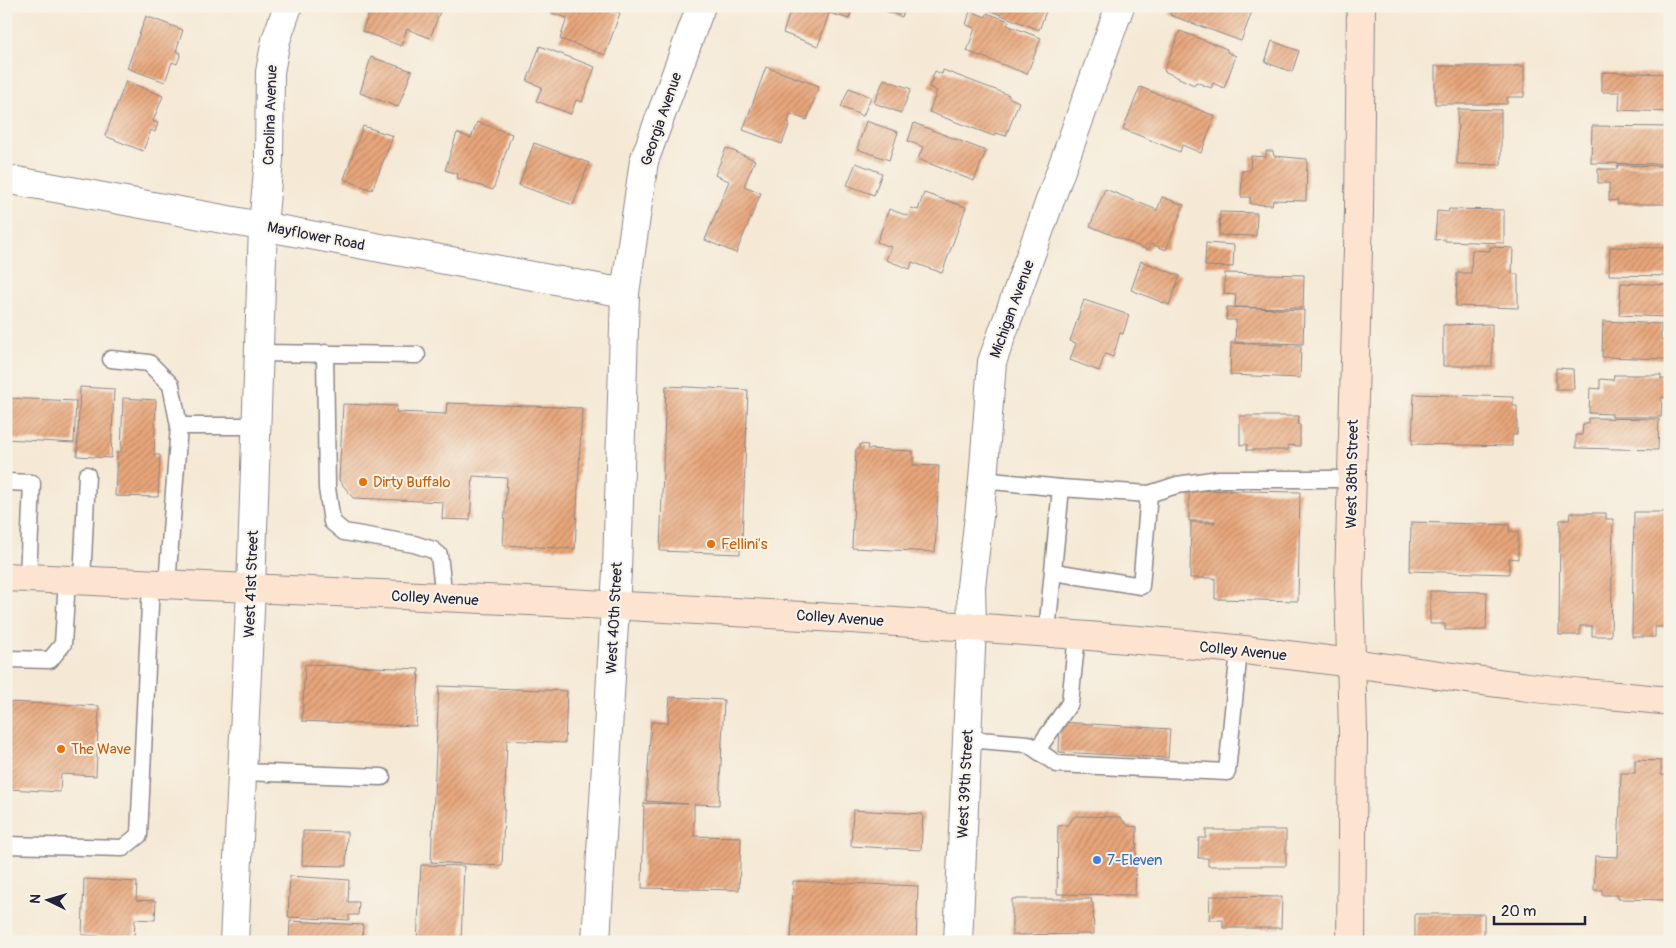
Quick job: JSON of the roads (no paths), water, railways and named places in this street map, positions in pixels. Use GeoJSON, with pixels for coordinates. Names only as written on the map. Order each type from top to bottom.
{"type":"FeatureCollection","features":[{"type":"Feature","properties":{"kind":"main road","name":"West 38th Street"},"geometry":{"type":"LineString","coordinates":[[1351,942],[1353,732],[1349,584],[1359,211],[1361,6]]}},
{"type":"Feature","properties":{"kind":"main road","name":"Colley Avenue"},"geometry":{"type":"LineString","coordinates":[[17,578],[757,612],[972,626],[1239,650],[1532,687],[1670,700]]}},
{"type":"Feature","properties":{"kind":"street","name":"Carolina Avenue"},"geometry":{"type":"LineString","coordinates":[[263,226],[269,159],[270,72],[276,40],[288,6]]}},
{"type":"Feature","properties":{"kind":"street","name":"Georgia Avenue"},"geometry":{"type":"LineString","coordinates":[[625,294],[644,161],[701,6]]}},
{"type":"Feature","properties":{"kind":"street","name":"Michigan Avenue"},"geometry":{"type":"LineString","coordinates":[[972,626],[971,587],[983,480],[992,362],[1120,6]]}},
{"type":"Feature","properties":{"kind":"street","name":"Mayflower Road"},"geometry":{"type":"LineString","coordinates":[[6,179],[625,294]]}},
{"type":"Feature","properties":{"kind":"street","name":"West 41st Street"},"geometry":{"type":"LineString","coordinates":[[234,942],[251,589],[263,226]]}},
{"type":"Feature","properties":{"kind":"street","name":"West 40th Street"},"geometry":{"type":"LineString","coordinates":[[596,942],[615,606],[625,294]]}},
{"type":"Feature","properties":{"kind":"street","name":"West 39th Street"},"geometry":{"type":"LineString","coordinates":[[958,942],[972,626]]}},
{"type":"Feature","properties":{"kind":"lane"},"geometry":{"type":"LineString","coordinates":[[259,353],[417,355]]}},
{"type":"Feature","properties":{"kind":"lane"},"geometry":{"type":"LineString","coordinates":[[325,354],[327,488],[332,522],[344,532],[414,544],[433,550],[439,555],[444,598]]}},
{"type":"Feature","properties":{"kind":"lane"},"geometry":{"type":"LineString","coordinates":[[6,845],[123,848],[139,835],[159,585],[179,426],[171,384],[149,363],[111,359]]}},
{"type":"Feature","properties":{"kind":"lane"},"geometry":{"type":"LineString","coordinates":[[179,426],[256,426]]}},
{"type":"Feature","properties":{"kind":"lane"},"geometry":{"type":"LineString","coordinates":[[6,659],[50,660],[63,644],[75,581],[87,475]]}},
{"type":"Feature","properties":{"kind":"lane"},"geometry":{"type":"LineString","coordinates":[[983,480],[1149,494],[1177,485],[1219,479],[1352,479]]}},
{"type":"Feature","properties":{"kind":"lane"},"geometry":{"type":"LineString","coordinates":[[6,482],[32,483],[17,578]]}},
{"type":"Feature","properties":{"kind":"lane"},"geometry":{"type":"LineString","coordinates":[[1047,632],[1061,488]]}},
{"type":"Feature","properties":{"kind":"lane"},"geometry":{"type":"LineString","coordinates":[[1054,572],[1141,586],[1149,494]]}},
{"type":"Feature","properties":{"kind":"lane"},"geometry":{"type":"LineString","coordinates":[[1037,750],[1070,703],[1076,635]]}},
{"type":"Feature","properties":{"kind":"lane"},"geometry":{"type":"LineString","coordinates":[[967,739],[1028,744],[1057,764],[1227,772],[1239,650]]}},
{"type":"Feature","properties":{"kind":"lane"},"geometry":{"type":"LineString","coordinates":[[242,772],[382,777]]}},
{"type":"Feature","properties":{"kind":"place","name":"Dirty Buffalo"},"geometry":{"type":"Point","coordinates":[363,482]}},
{"type":"Feature","properties":{"kind":"place","name":"Fellini's"},"geometry":{"type":"Point","coordinates":[711,544]}},
{"type":"Feature","properties":{"kind":"place","name":"The Wave"},"geometry":{"type":"Point","coordinates":[61,749]}},
{"type":"Feature","properties":{"kind":"place","name":"7-Eleven"},"geometry":{"type":"Point","coordinates":[1097,860]}}]}
